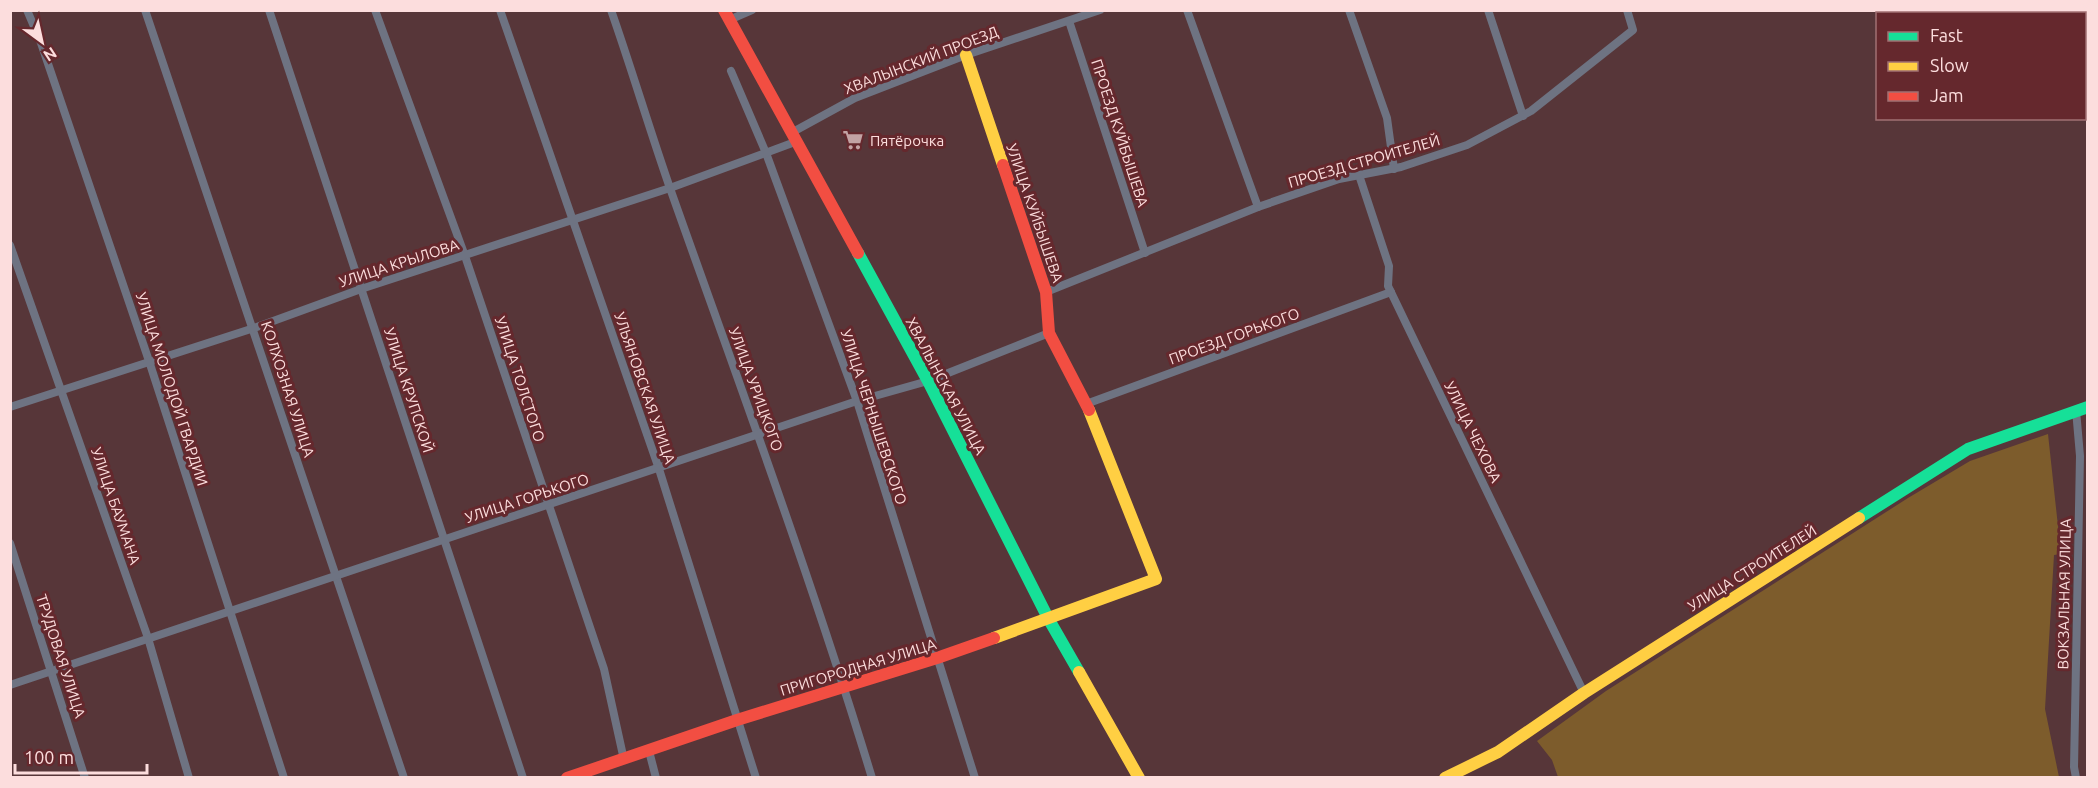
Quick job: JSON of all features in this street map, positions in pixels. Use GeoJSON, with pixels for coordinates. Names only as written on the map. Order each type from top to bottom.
{"type":"FeatureCollection","features":[{"type":"Feature","properties":{"kind":"street","name":"УЛИЦА МОЛОДОЙ ГВАРДИИ"},"geometry":{"type":"LineString","coordinates":[[27,10],[41,43],[149,361],[284,777]]}},
{"type":"Feature","properties":{"kind":"street","name":"КОЛХОЗНАЯ УЛИЦА"},"geometry":{"type":"LineString","coordinates":[[145,10],[404,777]]}},
{"type":"Feature","properties":{"kind":"street","name":"УЛИЦА КРУПСКОЙ"},"geometry":{"type":"LineString","coordinates":[[269,10],[523,777]]}},
{"type":"Feature","properties":{"kind":"street","name":"УЛИЦА ТОЛСТОГО"},"geometry":{"type":"LineString","coordinates":[[375,10],[465,256],[604,669],[624,760]]}},
{"type":"Feature","properties":{"kind":"street","name":"УЛЬЯНОВСКАЯ УЛИЦА"},"geometry":{"type":"LineString","coordinates":[[500,10],[659,469],[756,777]]}},
{"type":"Feature","properties":{"kind":"street","name":"УЛИЦА УРИЦКОГО"},"geometry":{"type":"LineString","coordinates":[[611,10],[670,188],[758,434],[844,687],[872,777]]}},
{"type":"Feature","properties":{"kind":"street"},"geometry":{"type":"LineString","coordinates":[[727,15],[752,10]]}},
{"type":"Feature","properties":{"kind":"street","name":"ХВАЛЫНСКИЙ ПРОЕЗД"},"geometry":{"type":"LineString","coordinates":[[793,138],[855,98],[966,56],[1100,10]]}},
{"type":"Feature","properties":{"kind":"street"},"geometry":{"type":"LineString","coordinates":[[1188,10],[1258,207]]}},
{"type":"Feature","properties":{"kind":"street"},"geometry":{"type":"LineString","coordinates":[[1349,10],[1387,118],[1394,169]]}},
{"type":"Feature","properties":{"kind":"street"},"geometry":{"type":"LineString","coordinates":[[1488,10],[1523,116]]}},
{"type":"Feature","properties":{"kind":"street","name":"ПРОЕЗД СТРОИТЕЛЕЙ"},"geometry":{"type":"LineString","coordinates":[[1046,291],[1258,207],[1339,179],[1394,169],[1467,145],[1531,111],[1633,30],[1627,10]]}},
{"type":"Feature","properties":{"kind":"street","name":"ХВАЛЫНСКАЯ УЛИЦА"},"geometry":{"type":"LineString","coordinates":[[727,15],[928,381],[1048,618],[1139,777]]}},
{"type":"Feature","properties":{"kind":"street","name":"ПРОЕЗД КУЙБЫШЕВА"},"geometry":{"type":"LineString","coordinates":[[1069,21],[1144,253]]}},
{"type":"Feature","properties":{"kind":"street","name":"УЛИЦА КУЙБЫШЕВА"},"geometry":{"type":"LineString","coordinates":[[966,56],[1046,291],[1049,333],[1086,404],[1156,579]]}},
{"type":"Feature","properties":{"kind":"street","name":"УЛИЦА ЧЕРНЫШЕВСКОГО"},"geometry":{"type":"LineString","coordinates":[[731,71],[766,153],[857,401],[975,777]]}},
{"type":"Feature","properties":{"kind":"street","name":"УЛИЦА КРЫЛОВА"},"geometry":{"type":"LineString","coordinates":[[10,407],[254,328],[361,289],[670,188],[766,153],[793,138]]}},
{"type":"Feature","properties":{"kind":"street","name":"УЛИЦА ЧЕХОВА"},"geometry":{"type":"LineString","coordinates":[[1359,175],[1389,266],[1388,286],[1584,693]]}},
{"type":"Feature","properties":{"kind":"street","name":"УЛИЦА БАУМАНА"},"geometry":{"type":"LineString","coordinates":[[10,245],[148,638],[189,777]]}},
{"type":"Feature","properties":{"kind":"street","name":"ПРОЕЗД ГОРЬКОГО"},"geometry":{"type":"LineString","coordinates":[[1086,404],[1391,292]]}},
{"type":"Feature","properties":{"kind":"street","name":"УЛИЦА ГОРЬКОГО"},"geometry":{"type":"LineString","coordinates":[[10,685],[857,401],[928,381],[1049,333]]}},
{"type":"Feature","properties":{"kind":"street","name":"УЛИЦА СТРОИТЕЛЕЙ"},"geometry":{"type":"LineString","coordinates":[[1445,777],[1498,752],[1584,693],[1968,449],[2082,409]]}},
{"type":"Feature","properties":{"kind":"street","name":"ВОКЗАЛЬНАЯ УЛИЦА"},"geometry":{"type":"LineString","coordinates":[[2076,777],[2074,755],[2082,409]]}},
{"type":"Feature","properties":{"kind":"street","name":"ТРУДОВАЯ УЛИЦА"},"geometry":{"type":"LineString","coordinates":[[10,543],[85,777]]}},
{"type":"Feature","properties":{"kind":"street","name":"ПРИГОРОДНАЯ УЛИЦА"},"geometry":{"type":"LineString","coordinates":[[567,777],[624,760],[737,720],[937,658],[1156,579]]}},
{"type":"Feature","properties":{"kind":"street"},"geometry":{"type":"LineString","coordinates":[[649,751],[656,777]]}},
{"type":"Feature","properties":{"kind":"shaded area"},"geometry":{"type":"Polygon","coordinates":[[[2048,434],[2061,554],[2054,555],[2045,709],[2059,777],[1558,777],[1552,760],[1537,741],[1606,691],[1908,498],[1970,461],[2048,434]]]}},
{"type":"Feature","properties":{"kind":"traffic: fast"},"geometry":{"type":"LineString","coordinates":[[858,253],[928,381],[1048,618],[1079,672]]}},
{"type":"Feature","properties":{"kind":"traffic: fast"},"geometry":{"type":"LineString","coordinates":[[1859,518],[1968,449],[2088,407]]}},
{"type":"Feature","properties":{"kind":"traffic: slow"},"geometry":{"type":"LineString","coordinates":[[966,55],[1003,165]]}},
{"type":"Feature","properties":{"kind":"traffic: slow"},"geometry":{"type":"LineString","coordinates":[[994,638],[1156,579],[1089,410]]}},
{"type":"Feature","properties":{"kind":"traffic: slow"},"geometry":{"type":"LineString","coordinates":[[1445,778],[1498,752],[1584,693],[1859,518]]}},
{"type":"Feature","properties":{"kind":"traffic: slow"},"geometry":{"type":"LineString","coordinates":[[1079,672],[1139,778]]}},
{"type":"Feature","properties":{"kind":"traffic: jam"},"geometry":{"type":"LineString","coordinates":[[724,10],[858,253]]}},
{"type":"Feature","properties":{"kind":"traffic: jam"},"geometry":{"type":"LineString","coordinates":[[1003,165],[1046,292],[1049,333],[1089,410]]}},
{"type":"Feature","properties":{"kind":"traffic: jam"},"geometry":{"type":"LineString","coordinates":[[567,778],[737,720],[994,638]]}},
{"type":"Feature","properties":{"kind":"place","name":"Пятёрочка"},"geometry":{"type":"Point","coordinates":[853,140]}}]}
